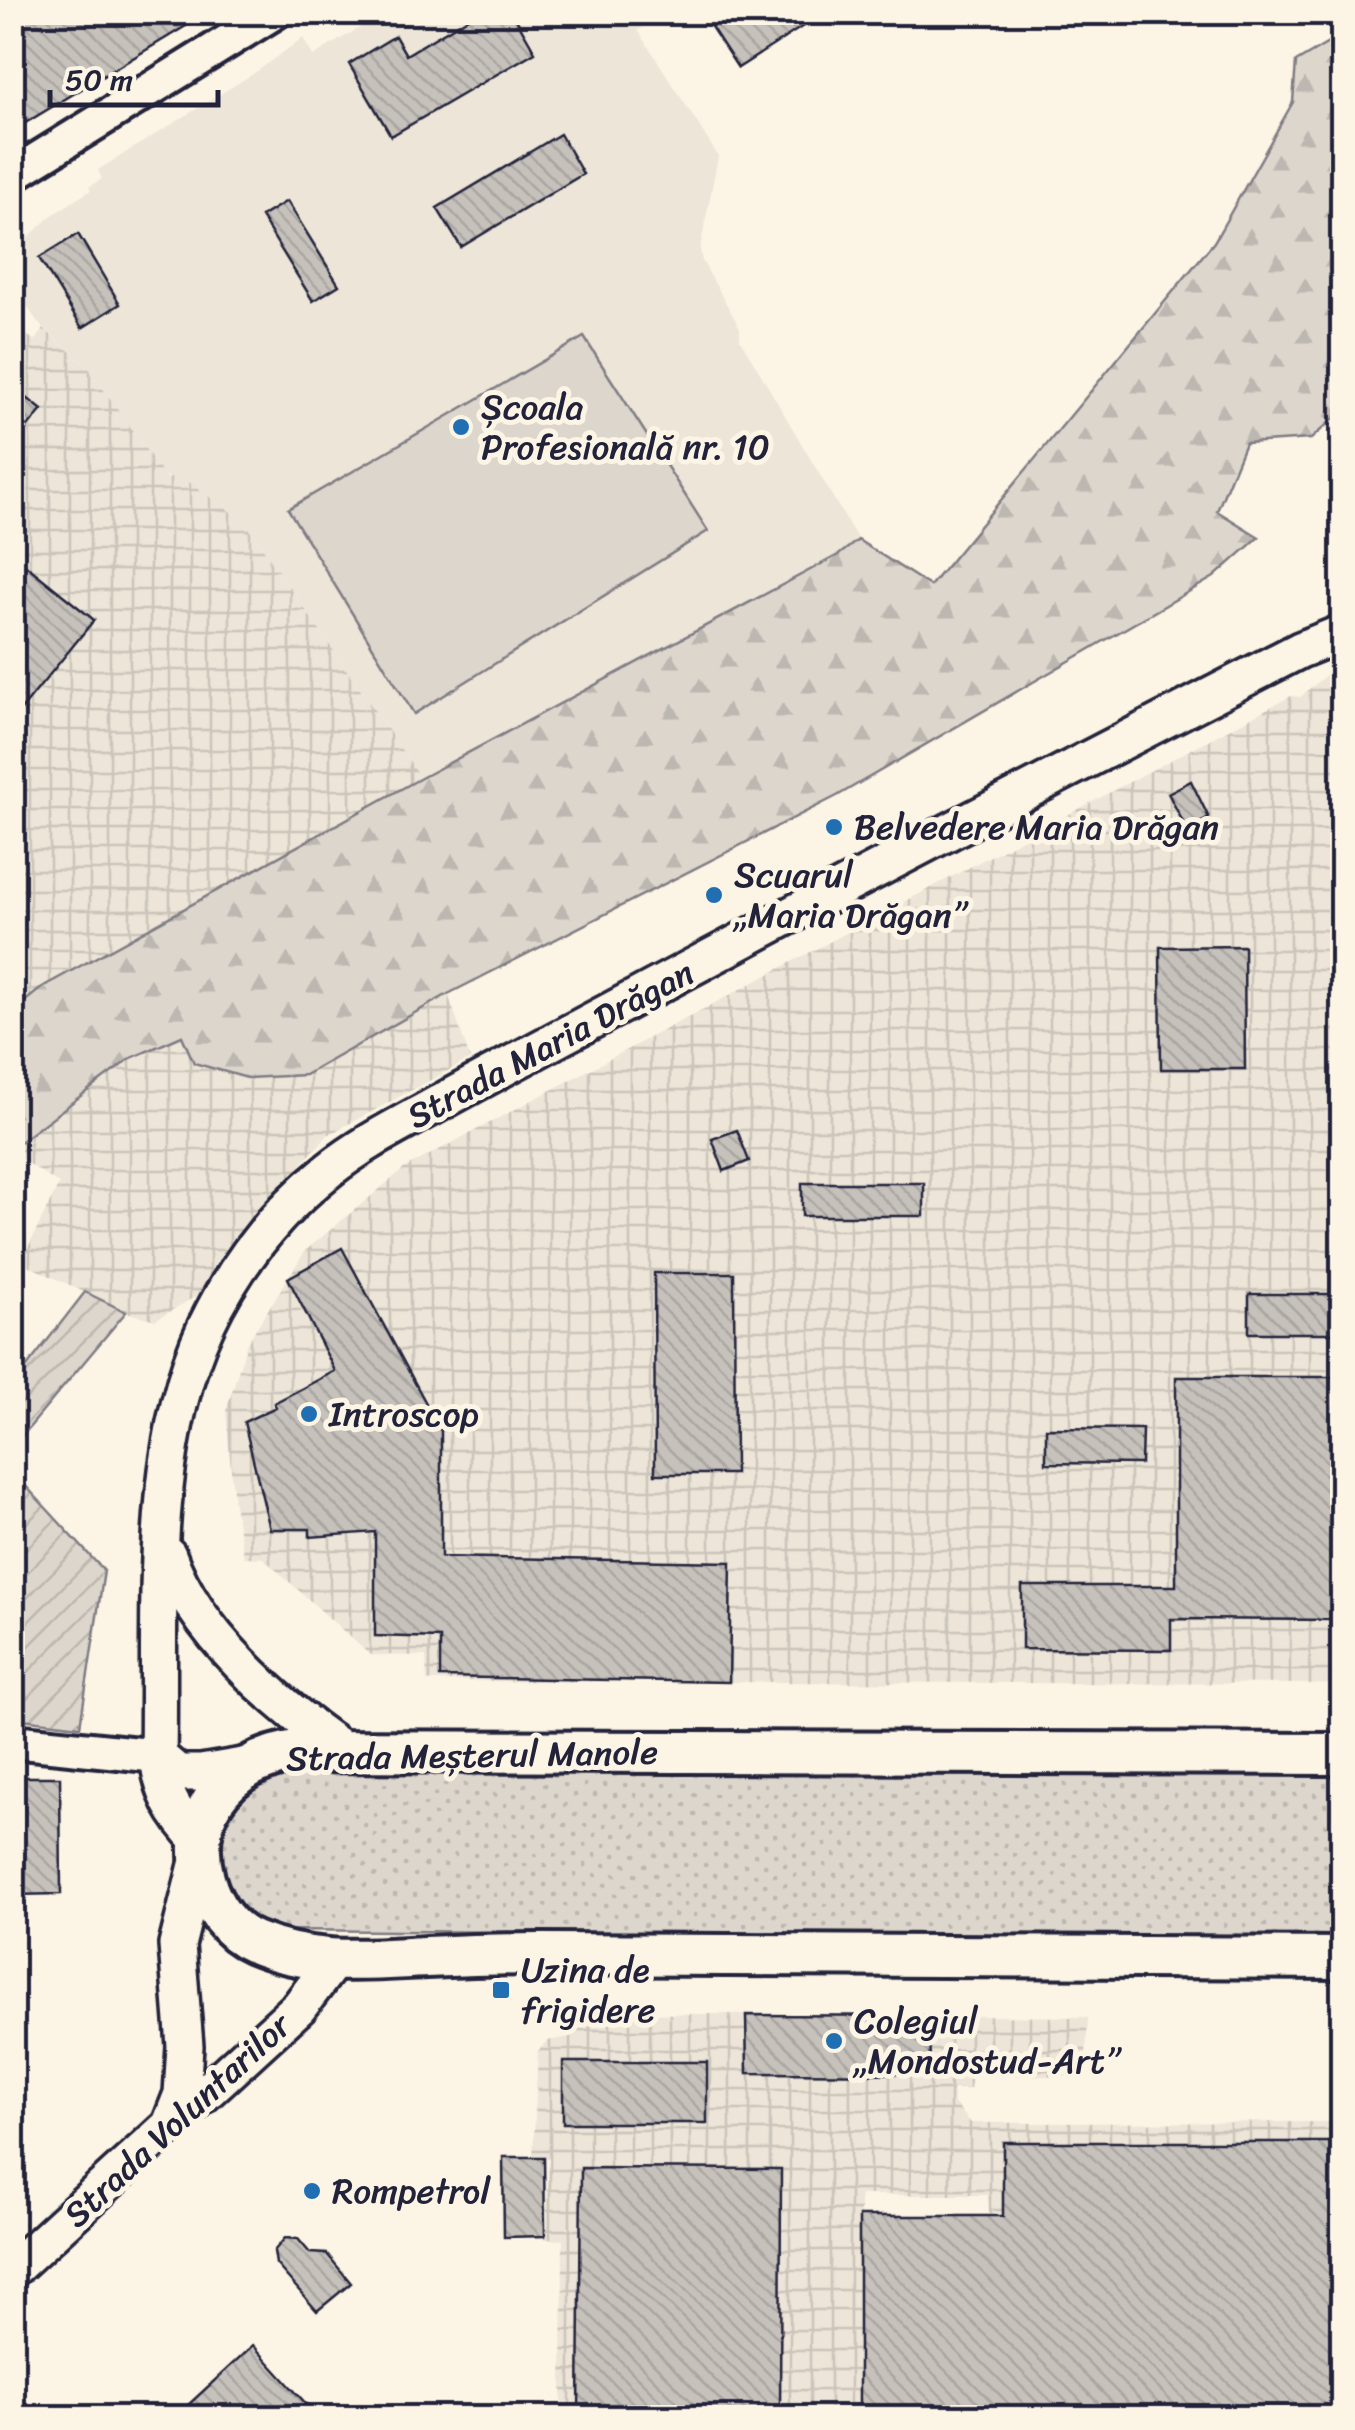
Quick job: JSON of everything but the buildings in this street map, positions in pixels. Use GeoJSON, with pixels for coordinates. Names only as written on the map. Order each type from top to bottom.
{"type":"FeatureCollection","features":[{"type":"Feature","properties":{"kind":"main road","name":"Strada Maria Drăgan"},"geometry":{"type":"LineString","coordinates":[[199,1849],[170,1806],[162,1786],[158,1756],[162,1540],[173,1422],[188,1368],[207,1323],[251,1248],[300,1194],[368,1143],[482,1079],[924,844],[1342,632]]}},
{"type":"Feature","properties":{"kind":"main road"},"geometry":{"type":"LineString","coordinates":[[162,1540],[177,1581],[216,1634],[285,1705],[342,1749]]}},
{"type":"Feature","properties":{"kind":"main road","name":"Strada Meșterul Manole"},"geometry":{"type":"LineString","coordinates":[[199,1849],[208,1809],[223,1786],[249,1765],[296,1751],[1342,1754]]}},
{"type":"Feature","properties":{"kind":"main road"},"geometry":{"type":"LineString","coordinates":[[158,1756],[178,1773],[249,1765]]}},
{"type":"Feature","properties":{"kind":"main road"},"geometry":{"type":"LineString","coordinates":[[199,1849],[206,1885],[220,1913],[252,1942],[333,1962],[503,1954],[1342,1958]]}},
{"type":"Feature","properties":{"kind":"main road"},"geometry":{"type":"LineString","coordinates":[[169,2128],[182,2094],[184,2046],[177,1946],[199,1849]]}},
{"type":"Feature","properties":{"kind":"main road","name":"Strada Voluntarilor"},"geometry":{"type":"LineString","coordinates":[[12,2270],[299,2007],[333,1962]]}},
{"type":"Feature","properties":{"kind":"street"},"geometry":{"type":"LineString","coordinates":[[12,175],[275,12]]}},
{"type":"Feature","properties":{"kind":"street"},"geometry":{"type":"LineString","coordinates":[[12,1741],[158,1756]]}},
{"type":"Feature","properties":{"kind":"shaded area","name":"Școala Profesională nr. 10"},"geometry":{"type":"Polygon","coordinates":[[[384,13],[665,13],[638,30],[718,156],[700,249],[702,261],[740,328],[740,339],[858,540],[840,554],[421,778],[245,522],[163,474],[88,367],[40,325],[13,287],[13,252],[51,216],[91,190],[89,187],[102,179],[98,170],[256,72],[303,38],[313,56],[384,13]]]}},
{"type":"Feature","properties":{"kind":"shaded area"},"geometry":{"type":"Polygon","coordinates":[[[12,324],[35,341],[44,329],[88,367],[163,474],[169,479],[175,474],[186,480],[245,522],[421,778],[44,986],[13,1011],[12,324]]]}},
{"type":"Feature","properties":{"kind":"shaded area","name":"Introscop"},"geometry":{"type":"Polygon","coordinates":[[[1326,675],[1342,675],[1342,1684],[427,1681],[426,1656],[370,1655],[263,1558],[244,1557],[234,1504],[226,1411],[247,1343],[305,1251],[405,1168],[1291,696],[1300,697],[1326,675]]]}},
{"type":"Feature","properties":{"kind":"shaded area"},"geometry":{"type":"Polygon","coordinates":[[[448,994],[470,1059],[328,1135],[240,1231],[202,1293],[155,1320],[126,1312],[21,1262],[59,1184],[13,1154],[13,1147],[131,1058],[182,1036],[280,1075],[305,1075],[448,994]]]}},
{"type":"Feature","properties":{"kind":"shaded area"},"geometry":{"type":"Polygon","coordinates":[[[581,2013],[1088,2017],[1085,2076],[972,2076],[970,2089],[952,2089],[954,2103],[971,2123],[1342,2122],[1342,2417],[562,2417],[563,2240],[545,2239],[549,2159],[533,2157],[538,2051],[547,2041],[570,2037],[581,2013]],[[860,2195],[860,2245],[1057,2214],[989,2214],[988,2195],[860,2195]]]}},
{"type":"Feature","properties":{"kind":"green space"},"geometry":{"type":"Polygon","coordinates":[[[1342,35],[1342,411],[1311,439],[1245,443],[1217,511],[1259,537],[1214,577],[837,796],[448,994],[305,1075],[247,1078],[194,1063],[182,1036],[131,1058],[13,1147],[13,1011],[44,986],[840,554],[858,540],[930,586],[1214,242],[1293,102],[1296,62],[1342,35]]]}},
{"type":"Feature","properties":{"kind":"green space"},"geometry":{"type":"Polygon","coordinates":[[[584,337],[708,531],[414,714],[288,509],[584,337]]]}},
{"type":"Feature","properties":{"kind":"green space"},"geometry":{"type":"Polygon","coordinates":[[[85,1292],[126,1312],[13,1447],[13,1357],[26,1368],[85,1292]]]}},
{"type":"Feature","properties":{"kind":"green space"},"geometry":{"type":"Polygon","coordinates":[[[12,1471],[104,1571],[80,1726],[13,1718],[12,1471]]]}},
{"type":"Feature","properties":{"kind":"green space"},"geometry":{"type":"Polygon","coordinates":[[[294,1770],[1342,1773],[1342,1939],[276,1930],[256,1921],[233,1898],[222,1867],[216,1867],[217,1856],[223,1823],[239,1794],[294,1770]]]}},
{"type":"Feature","properties":{"kind":"place","name":"Școala Profesională nr. 10"},"geometry":{"type":"Point","coordinates":[461,427]}},
{"type":"Feature","properties":{"kind":"place","name":"Belvedere Maria Drăgan"},"geometry":{"type":"Point","coordinates":[834,827]}},
{"type":"Feature","properties":{"kind":"place","name":"Scuarul „Maria Drăgan”"},"geometry":{"type":"Point","coordinates":[714,895]}},
{"type":"Feature","properties":{"kind":"place","name":"Introscop"},"geometry":{"type":"Point","coordinates":[309,1414]}},
{"type":"Feature","properties":{"kind":"place","name":"Uzina de frigidere"},"geometry":{"type":"Point","coordinates":[501,1990]}},
{"type":"Feature","properties":{"kind":"place","name":"Colegiul „Mondostud-Art”"},"geometry":{"type":"Point","coordinates":[834,2041]}},
{"type":"Feature","properties":{"kind":"place","name":"Rompetrol"},"geometry":{"type":"Point","coordinates":[312,2191]}}]}
